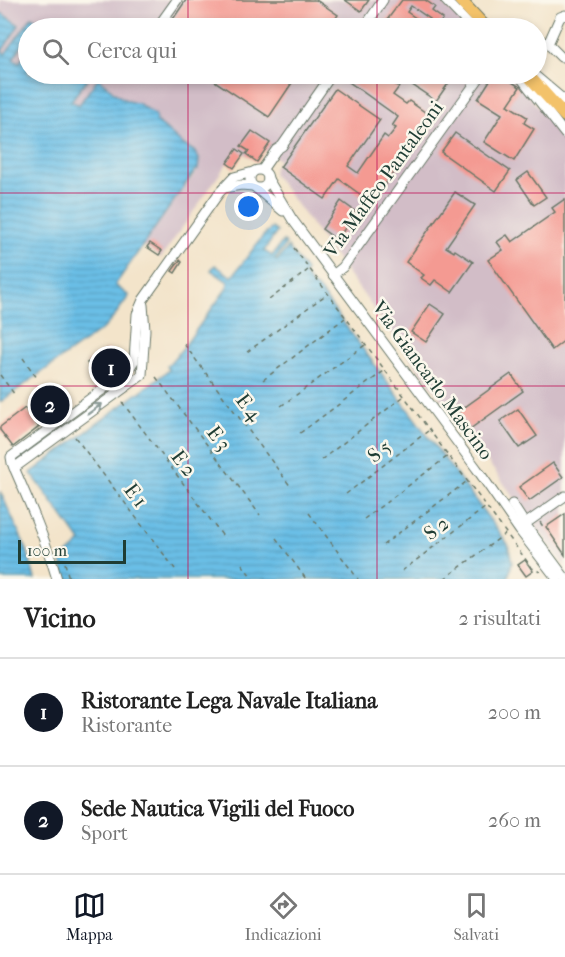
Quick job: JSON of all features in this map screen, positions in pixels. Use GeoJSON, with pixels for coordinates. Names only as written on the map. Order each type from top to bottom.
{"type":"FeatureCollection","features":[{"type":"Feature","properties":{"kind":"main road"},"geometry":{"type":"LineString","coordinates":[[460,0],[477,18]]}},
{"type":"Feature","properties":{"kind":"main road"},"geometry":{"type":"LineString","coordinates":[[532,84],[565,116]]}},
{"type":"Feature","properties":{"kind":"street"},"geometry":{"type":"LineString","coordinates":[[164,18],[177,0]]}},
{"type":"Feature","properties":{"kind":"street"},"geometry":{"type":"LineString","coordinates":[[370,18],[383,0]]}},
{"type":"Feature","properties":{"kind":"street"},"geometry":{"type":"LineString","coordinates":[[445,0],[462,18]]}},
{"type":"Feature","properties":{"kind":"street"},"geometry":{"type":"LineString","coordinates":[[561,57],[548,44],[560,17],[565,15]]}},
{"type":"Feature","properties":{"kind":"street"},"geometry":{"type":"LineString","coordinates":[[254,187],[250,179],[262,173],[281,153],[282,146],[325,84]]}},
{"type":"Feature","properties":{"kind":"street","name":"Via Maffeo Pantaleoni"},"geometry":{"type":"LineString","coordinates":[[333,275],[353,261],[475,84]]}},
{"type":"Feature","properties":{"kind":"street"},"geometry":{"type":"LineString","coordinates":[[529,84],[565,134]]}},
{"type":"Feature","properties":{"kind":"street"},"geometry":{"type":"LineString","coordinates":[[545,84],[565,101]]}},
{"type":"Feature","properties":{"kind":"street"},"geometry":{"type":"LineString","coordinates":[[224,188],[241,185],[259,188],[266,186],[262,173]]}},
{"type":"Feature","properties":{"kind":"street"},"geometry":{"type":"LineString","coordinates":[[57,579],[36,516],[14,468],[142,375],[145,330],[143,300],[234,177],[262,173]]}},
{"type":"Feature","properties":{"kind":"street","name":"Via Giancarlo Mascino"},"geometry":{"type":"LineString","coordinates":[[262,173],[333,275],[508,506],[514,523],[557,579]]}},
{"type":"Feature","properties":{"kind":"street","name":"Via Giancarlo Mascino"},"geometry":{"type":"LineString","coordinates":[[254,187],[292,219]]}},
{"type":"Feature","properties":{"kind":"street"},"geometry":{"type":"LineString","coordinates":[[528,522],[565,496]]}},
{"type":"Feature","properties":{"kind":"street"},"geometry":{"type":"LineString","coordinates":[[522,497],[508,506],[528,522],[565,578]]}},
{"type":"Feature","properties":{"kind":"path"},"geometry":{"type":"LineString","coordinates":[[294,248],[532,567]]}},
{"type":"Feature","properties":{"kind":"path"},"geometry":{"type":"LineString","coordinates":[[269,300],[308,270]]}},
{"type":"Feature","properties":{"kind":"path"},"geometry":{"type":"LineString","coordinates":[[247,352],[327,294]]}},
{"type":"Feature","properties":{"kind":"path"},"geometry":{"type":"LineString","coordinates":[[263,380],[345,318]]}},
{"type":"Feature","properties":{"kind":"path","name":"E 4"},"geometry":{"type":"LineString","coordinates":[[184,344],[291,487]]}},
{"type":"Feature","properties":{"kind":"path"},"geometry":{"type":"LineString","coordinates":[[281,406],[365,345]]}},
{"type":"Feature","properties":{"kind":"path"},"geometry":{"type":"LineString","coordinates":[[23,358],[38,378]]}},
{"type":"Feature","properties":{"kind":"path"},"geometry":{"type":"LineString","coordinates":[[300,433],[385,370]]}},
{"type":"Feature","properties":{"kind":"path"},"geometry":{"type":"LineString","coordinates":[[0,375],[15,396]]}},
{"type":"Feature","properties":{"kind":"path","name":"E 3"},"geometry":{"type":"LineString","coordinates":[[156,377],[260,515]]}},
{"type":"Feature","properties":{"kind":"path"},"geometry":{"type":"LineString","coordinates":[[321,459],[403,397]]}},
{"type":"Feature","properties":{"kind":"path","name":"E 2"},"geometry":{"type":"LineString","coordinates":[[122,402],[225,540]]}},
{"type":"Feature","properties":{"kind":"path","name":"S 5"},"geometry":{"type":"LineString","coordinates":[[345,494],[429,430]]}},
{"type":"Feature","properties":{"kind":"path","name":"E 1"},"geometry":{"type":"LineString","coordinates":[[75,437],[175,569]]}},
{"type":"Feature","properties":{"kind":"path"},"geometry":{"type":"LineString","coordinates":[[364,519],[448,456]]}},
{"type":"Feature","properties":{"kind":"path"},"geometry":{"type":"LineString","coordinates":[[383,545],[466,482]]}},
{"type":"Feature","properties":{"kind":"path","name":"S 2"},"geometry":{"type":"LineString","coordinates":[[402,571],[486,507]]}},
{"type":"Feature","properties":{"kind":"path"},"geometry":{"type":"LineString","coordinates":[[309,513],[358,579]]}},
{"type":"Feature","properties":{"kind":"path"},"geometry":{"type":"LineString","coordinates":[[444,579],[506,534]]}},
{"type":"Feature","properties":{"kind":"path"},"geometry":{"type":"LineString","coordinates":[[276,538],[306,579]]}},
{"type":"Feature","properties":{"kind":"path"},"geometry":{"type":"LineString","coordinates":[[65,563],[69,579]]}},
{"type":"Feature","properties":{"kind":"path"},"geometry":{"type":"LineString","coordinates":[[242,564],[253,579]]}},
{"type":"Feature","properties":{"kind":"shaded area"},"geometry":{"type":"Polygon","coordinates":[[[0,0],[440,0],[457,18],[32,17],[18,18],[18,24],[0,12],[0,0]]]}},
{"type":"Feature","properties":{"kind":"shaded area"},"geometry":{"type":"Polygon","coordinates":[[[18,26],[18,36],[5,54],[1,51],[18,26]]]}},
{"type":"Feature","properties":{"kind":"shaded area"},"geometry":{"type":"Polygon","coordinates":[[[18,50],[18,64],[12,59],[18,50]]]}},
{"type":"Feature","properties":{"kind":"shaded area"},"geometry":{"type":"Polygon","coordinates":[[[84,84],[94,84],[79,106],[71,101],[84,84]]]}},
{"type":"Feature","properties":{"kind":"shaded area"},"geometry":{"type":"Polygon","coordinates":[[[105,84],[519,84],[565,141],[565,566],[273,173],[279,160],[265,150],[257,162],[237,149],[161,258],[143,245],[198,169],[199,159],[194,151],[182,144],[156,121],[155,115],[123,99],[105,84]]]}},
{"type":"Feature","properties":{"kind":"water"},"geometry":{"type":"Polygon","coordinates":[[[0,12],[18,24],[2,51],[5,54],[18,36],[18,51],[13,59],[18,62],[18,84],[84,84],[71,101],[79,105],[94,84],[105,84],[121,98],[138,103],[155,115],[156,121],[182,144],[194,151],[199,159],[198,169],[115,285],[129,296],[113,318],[105,327],[0,402],[0,12]]]}},
{"type":"Feature","properties":{"kind":"water"},"geometry":{"type":"Polygon","coordinates":[[[272,228],[277,232],[264,251],[272,256],[283,241],[286,244],[275,260],[277,261],[288,247],[306,271],[304,274],[311,284],[320,291],[508,544],[512,562],[508,579],[65,579],[61,560],[81,542],[31,473],[169,370],[167,366],[227,288],[228,282],[211,270],[215,265],[232,277],[263,236],[272,228]]]}},
{"type":"Feature","properties":{"kind":"water"},"geometry":{"type":"Polygon","coordinates":[[[0,491],[27,550],[35,579],[0,579],[0,491]]]}},
{"type":"Feature","properties":{"kind":"building"},"geometry":{"type":"Polygon","coordinates":[[[186,0],[316,0],[338,15],[336,18],[174,18],[186,0]]]}},
{"type":"Feature","properties":{"kind":"building"},"geometry":{"type":"Polygon","coordinates":[[[345,0],[369,0],[361,11],[345,0]]]}},
{"type":"Feature","properties":{"kind":"building"},"geometry":{"type":"Polygon","coordinates":[[[402,0],[425,0],[435,7],[432,11],[442,18],[429,18],[411,6],[407,12],[416,18],[388,18],[402,0]]]}},
{"type":"Feature","properties":{"kind":"building"},"geometry":{"type":"Polygon","coordinates":[[[219,84],[291,84],[269,117],[219,84]]]}},
{"type":"Feature","properties":{"kind":"building"},"geometry":{"type":"Polygon","coordinates":[[[352,84],[394,84],[399,87],[393,95],[406,104],[409,101],[429,115],[405,150],[408,152],[372,203],[339,179],[325,199],[280,167],[335,89],[380,120],[348,166],[358,173],[384,135],[388,138],[396,128],[392,126],[398,117],[352,84]]]}},
{"type":"Feature","properties":{"kind":"building"},"geometry":{"type":"Polygon","coordinates":[[[411,84],[448,84],[436,101],[411,84]]]}},
{"type":"Feature","properties":{"kind":"building"},"geometry":{"type":"Polygon","coordinates":[[[488,84],[515,84],[520,87],[508,105],[527,117],[524,123],[534,129],[514,161],[484,142],[502,114],[478,99],[488,84]]]}},
{"type":"Feature","properties":{"kind":"building"},"geometry":{"type":"Polygon","coordinates":[[[252,131],[270,143],[257,162],[246,154],[249,151],[241,146],[252,131]]]}},
{"type":"Feature","properties":{"kind":"building"},"geometry":{"type":"Polygon","coordinates":[[[455,133],[510,171],[496,191],[441,152],[455,133]]]}},
{"type":"Feature","properties":{"kind":"building"},"geometry":{"type":"Polygon","coordinates":[[[237,149],[244,154],[234,168],[227,163],[237,149]]]}},
{"type":"Feature","properties":{"kind":"building"},"geometry":{"type":"Polygon","coordinates":[[[528,172],[546,197],[534,205],[517,180],[528,172]]]}},
{"type":"Feature","properties":{"kind":"building"},"geometry":{"type":"Polygon","coordinates":[[[455,192],[475,205],[446,247],[473,262],[452,292],[435,280],[431,285],[421,278],[424,275],[406,262],[455,192]]]}},
{"type":"Feature","properties":{"kind":"building"},"geometry":{"type":"Polygon","coordinates":[[[565,199],[565,340],[552,350],[488,260],[503,250],[497,242],[507,235],[512,242],[555,212],[552,208],[565,199]]]}},
{"type":"Feature","properties":{"kind":"building"},"geometry":{"type":"Polygon","coordinates":[[[341,201],[356,212],[337,240],[322,229],[341,201]]]}},
{"type":"Feature","properties":{"kind":"building"},"geometry":{"type":"Polygon","coordinates":[[[150,243],[162,251],[159,255],[147,247],[150,243]]]}},
{"type":"Feature","properties":{"kind":"building"},"geometry":{"type":"Polygon","coordinates":[[[180,260],[182,262],[175,273],[172,271],[180,260]]]}},
{"type":"Feature","properties":{"kind":"building"},"geometry":{"type":"Polygon","coordinates":[[[430,304],[445,314],[426,342],[411,332],[430,304]]]}},
{"type":"Feature","properties":{"kind":"building"},"geometry":{"type":"Polygon","coordinates":[[[107,349],[120,368],[100,382],[87,363],[107,349]]]}},
{"type":"Feature","properties":{"kind":"building"},"geometry":{"type":"Polygon","coordinates":[[[511,374],[523,391],[470,429],[458,412],[511,374]]]}},
{"type":"Feature","properties":{"kind":"building"},"geometry":{"type":"Polygon","coordinates":[[[52,389],[65,408],[47,421],[34,403],[52,389]]]}},
{"type":"Feature","properties":{"kind":"building"},"geometry":{"type":"Polygon","coordinates":[[[25,408],[39,427],[13,447],[0,427],[25,408]]]}},
{"type":"Feature","properties":{"kind":"building"},"geometry":{"type":"Polygon","coordinates":[[[518,409],[537,436],[519,448],[500,421],[518,409]]]}},
{"type":"Feature","properties":{"kind":"building"},"geometry":{"type":"Polygon","coordinates":[[[553,463],[563,477],[529,501],[519,487],[553,463]]]}},
{"type":"Feature","properties":{"kind":"building"},"geometry":{"type":"Polygon","coordinates":[[[565,514],[565,555],[546,527],[565,514]]]}},
{"type":"Feature","properties":{"kind":"building"},"geometry":{"type":"Polygon","coordinates":[[[525,560],[533,571],[526,576],[518,565],[525,560]]]}},
{"type":"Feature","properties":{"kind":"place","name":"Ristorante Lega Navale Italiana"},"geometry":{"type":"Point","coordinates":[111,368]}},
{"type":"Feature","properties":{"kind":"place","name":"Sede Nautica Vigili del Fuoco"},"geometry":{"type":"Point","coordinates":[50,405]}}]}
